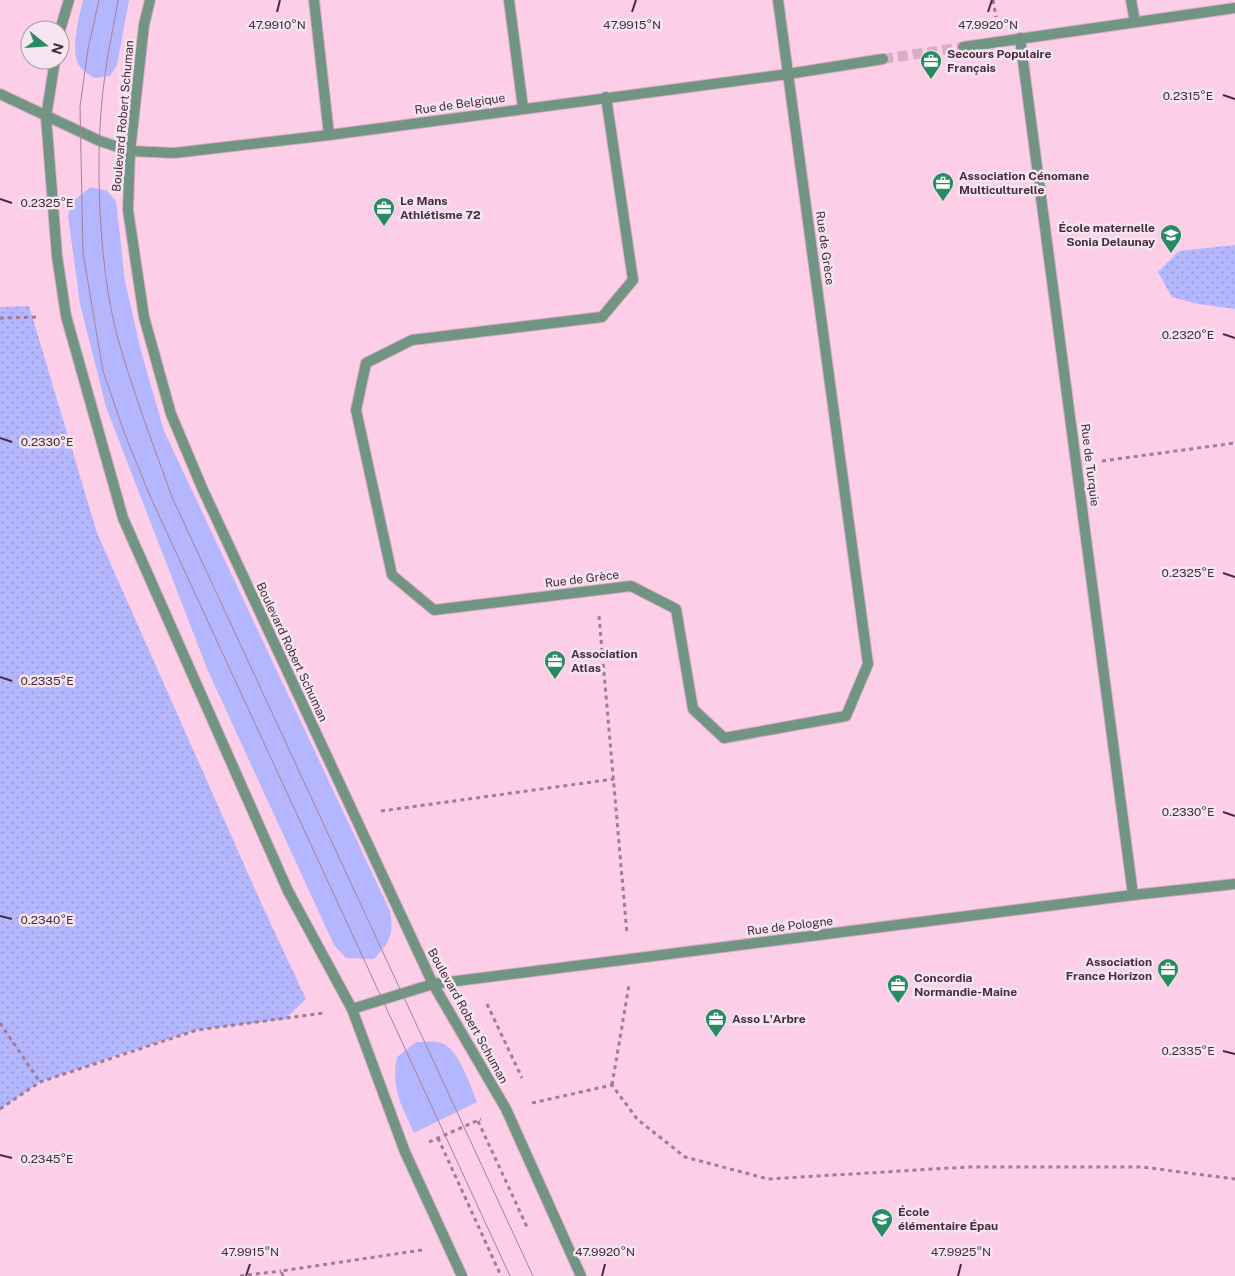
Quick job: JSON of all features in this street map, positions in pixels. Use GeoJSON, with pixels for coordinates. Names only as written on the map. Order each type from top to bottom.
{"type":"FeatureCollection","features":[{"type":"Feature","properties":{"kind":"street"},"geometry":{"type":"LineString","coordinates":[[63,20],[68,0]]}},
{"type":"Feature","properties":{"kind":"street","name":"Boulevard Robert Schuman"},"geometry":{"type":"LineString","coordinates":[[150,0],[144,25],[130,151],[128,210],[144,317],[171,414],[207,499],[434,984],[506,1109],[581,1276]]}},
{"type":"Feature","properties":{"kind":"street"},"geometry":{"type":"LineString","coordinates":[[314,0],[329,135]]}},
{"type":"Feature","properties":{"kind":"street"},"geometry":{"type":"LineString","coordinates":[[509,0],[523,108]]}},
{"type":"Feature","properties":{"kind":"street"},"geometry":{"type":"LineString","coordinates":[[778,0],[788,74]]}},
{"type":"Feature","properties":{"kind":"street"},"geometry":{"type":"LineString","coordinates":[[1131,0],[1135,22]]}},
{"type":"Feature","properties":{"kind":"street"},"geometry":{"type":"LineString","coordinates":[[963,47],[1235,8]]}},
{"type":"Feature","properties":{"kind":"street","name":"Rue de Turquie"},"geometry":{"type":"LineString","coordinates":[[1020,38],[1133,895]]}},
{"type":"Feature","properties":{"kind":"street","name":"Rue de Belgique"},"geometry":{"type":"LineString","coordinates":[[0,94],[100,142],[130,151],[174,153],[329,135],[788,74],[883,59]]}},
{"type":"Feature","properties":{"kind":"street"},"geometry":{"type":"LineString","coordinates":[[53,70],[46,117],[57,256],[66,316],[123,518],[288,891],[352,1009],[405,1152],[450,1246],[462,1276]]}},
{"type":"Feature","properties":{"kind":"street","name":"Rue de Grèce"},"geometry":{"type":"LineString","coordinates":[[606,97],[633,280],[602,317],[412,340],[366,363],[356,410],[392,575],[434,610],[630,586],[676,609],[692,709],[724,738],[846,716],[868,664],[788,74]]}},
{"type":"Feature","properties":{"kind":"street","name":"Rue de Pologne"},"geometry":{"type":"LineString","coordinates":[[352,1009],[434,984],[1133,895],[1235,884]]}},
{"type":"Feature","properties":{"kind":"path"},"geometry":{"type":"LineString","coordinates":[[0,318],[66,316]]}},
{"type":"Feature","properties":{"kind":"path"},"geometry":{"type":"LineString","coordinates":[[1077,464],[1235,443]]}},
{"type":"Feature","properties":{"kind":"path"},"geometry":{"type":"LineString","coordinates":[[597,590],[630,959],[628,994],[612,1085],[637,1119],[685,1157],[768,1179],[967,1167],[1142,1167],[1235,1179]]}},
{"type":"Feature","properties":{"kind":"path"},"geometry":{"type":"LineString","coordinates":[[354,814],[614,778]]}},
{"type":"Feature","properties":{"kind":"path"},"geometry":{"type":"LineString","coordinates":[[0,1109],[40,1082],[197,1030],[352,1009]]}},
{"type":"Feature","properties":{"kind":"path"},"geometry":{"type":"LineString","coordinates":[[0,1023],[40,1082]]}},
{"type":"Feature","properties":{"kind":"path"},"geometry":{"type":"LineString","coordinates":[[405,1152],[506,1109],[612,1085]]}},
{"type":"Feature","properties":{"kind":"path"},"geometry":{"type":"LineString","coordinates":[[478,1121],[529,1233]]}},
{"type":"Feature","properties":{"kind":"path"},"geometry":{"type":"LineString","coordinates":[[438,1138],[501,1276]]}},
{"type":"Feature","properties":{"kind":"path"},"geometry":{"type":"LineString","coordinates":[[240,1276],[450,1246]]}},
{"type":"Feature","properties":{"kind":"path"},"geometry":{"type":"LineString","coordinates":[[281,1271],[283,1276]]}},
{"type":"Feature","properties":{"kind":"shaded area"},"geometry":{"type":"Polygon","coordinates":[[[83,0],[129,0],[117,65],[110,76],[94,78],[81,68],[77,62],[75,45],[83,0]]]}},
{"type":"Feature","properties":{"kind":"shaded area"},"geometry":{"type":"Polygon","coordinates":[[[91,187],[107,191],[116,201],[125,281],[141,351],[164,431],[390,911],[391,932],[389,938],[384,948],[374,959],[346,958],[334,945],[208,671],[106,407],[80,304],[68,216],[72,202],[91,187]]]}},
{"type":"Feature","properties":{"kind":"shaded area"},"geometry":{"type":"Polygon","coordinates":[[[1235,245],[1235,309],[1198,304],[1172,297],[1158,272],[1179,251],[1235,245]]]}},
{"type":"Feature","properties":{"kind":"shaded area"},"geometry":{"type":"Polygon","coordinates":[[[29,306],[97,533],[262,905],[306,999],[285,1019],[197,1030],[40,1082],[0,1109],[0,307],[29,306]]]}},
{"type":"Feature","properties":{"kind":"shaded area"},"geometry":{"type":"Polygon","coordinates":[[[416,1042],[437,1042],[449,1048],[455,1054],[464,1070],[477,1102],[414,1133],[398,1096],[395,1068],[397,1057],[416,1042]]]}},
{"type":"Feature","properties":{"kind":"tunnel"},"geometry":{"type":"LineString","coordinates":[[883,59],[963,47]]}},
{"type":"Feature","properties":{"kind":"tram line"},"geometry":{"type":"LineString","coordinates":[[99,0],[88,49],[80,107],[83,253],[103,371],[124,432],[150,496],[510,1276]]}},
{"type":"Feature","properties":{"kind":"tram line"},"geometry":{"type":"LineString","coordinates":[[118,0],[106,66],[102,104],[99,171],[100,206],[102,241],[111,306],[129,376],[172,497],[533,1276]]}},
{"type":"Feature","properties":{"kind":"place","name":"Secours Populaire Français"},"geometry":{"type":"Point","coordinates":[931,80]}},
{"type":"Feature","properties":{"kind":"place","name":"Association Cénomane Multiculturelle"},"geometry":{"type":"Point","coordinates":[943,202]}},
{"type":"Feature","properties":{"kind":"place","name":"Le Mans Athlétisme 72"},"geometry":{"type":"Point","coordinates":[384,227]}},
{"type":"Feature","properties":{"kind":"place","name":"École maternelle Sonia Delaunay"},"geometry":{"type":"Point","coordinates":[1171,254]}},
{"type":"Feature","properties":{"kind":"place","name":"Association Atlas"},"geometry":{"type":"Point","coordinates":[555,680]}},
{"type":"Feature","properties":{"kind":"place","name":"Association France Horizon"},"geometry":{"type":"Point","coordinates":[1168,988]}},
{"type":"Feature","properties":{"kind":"place","name":"Concordia Normandie-Maine"},"geometry":{"type":"Point","coordinates":[898,1004]}},
{"type":"Feature","properties":{"kind":"place","name":"Asso L'Arbre"},"geometry":{"type":"Point","coordinates":[716,1038]}},
{"type":"Feature","properties":{"kind":"place","name":"École élémentaire Épau"},"geometry":{"type":"Point","coordinates":[882,1238]}}]}
